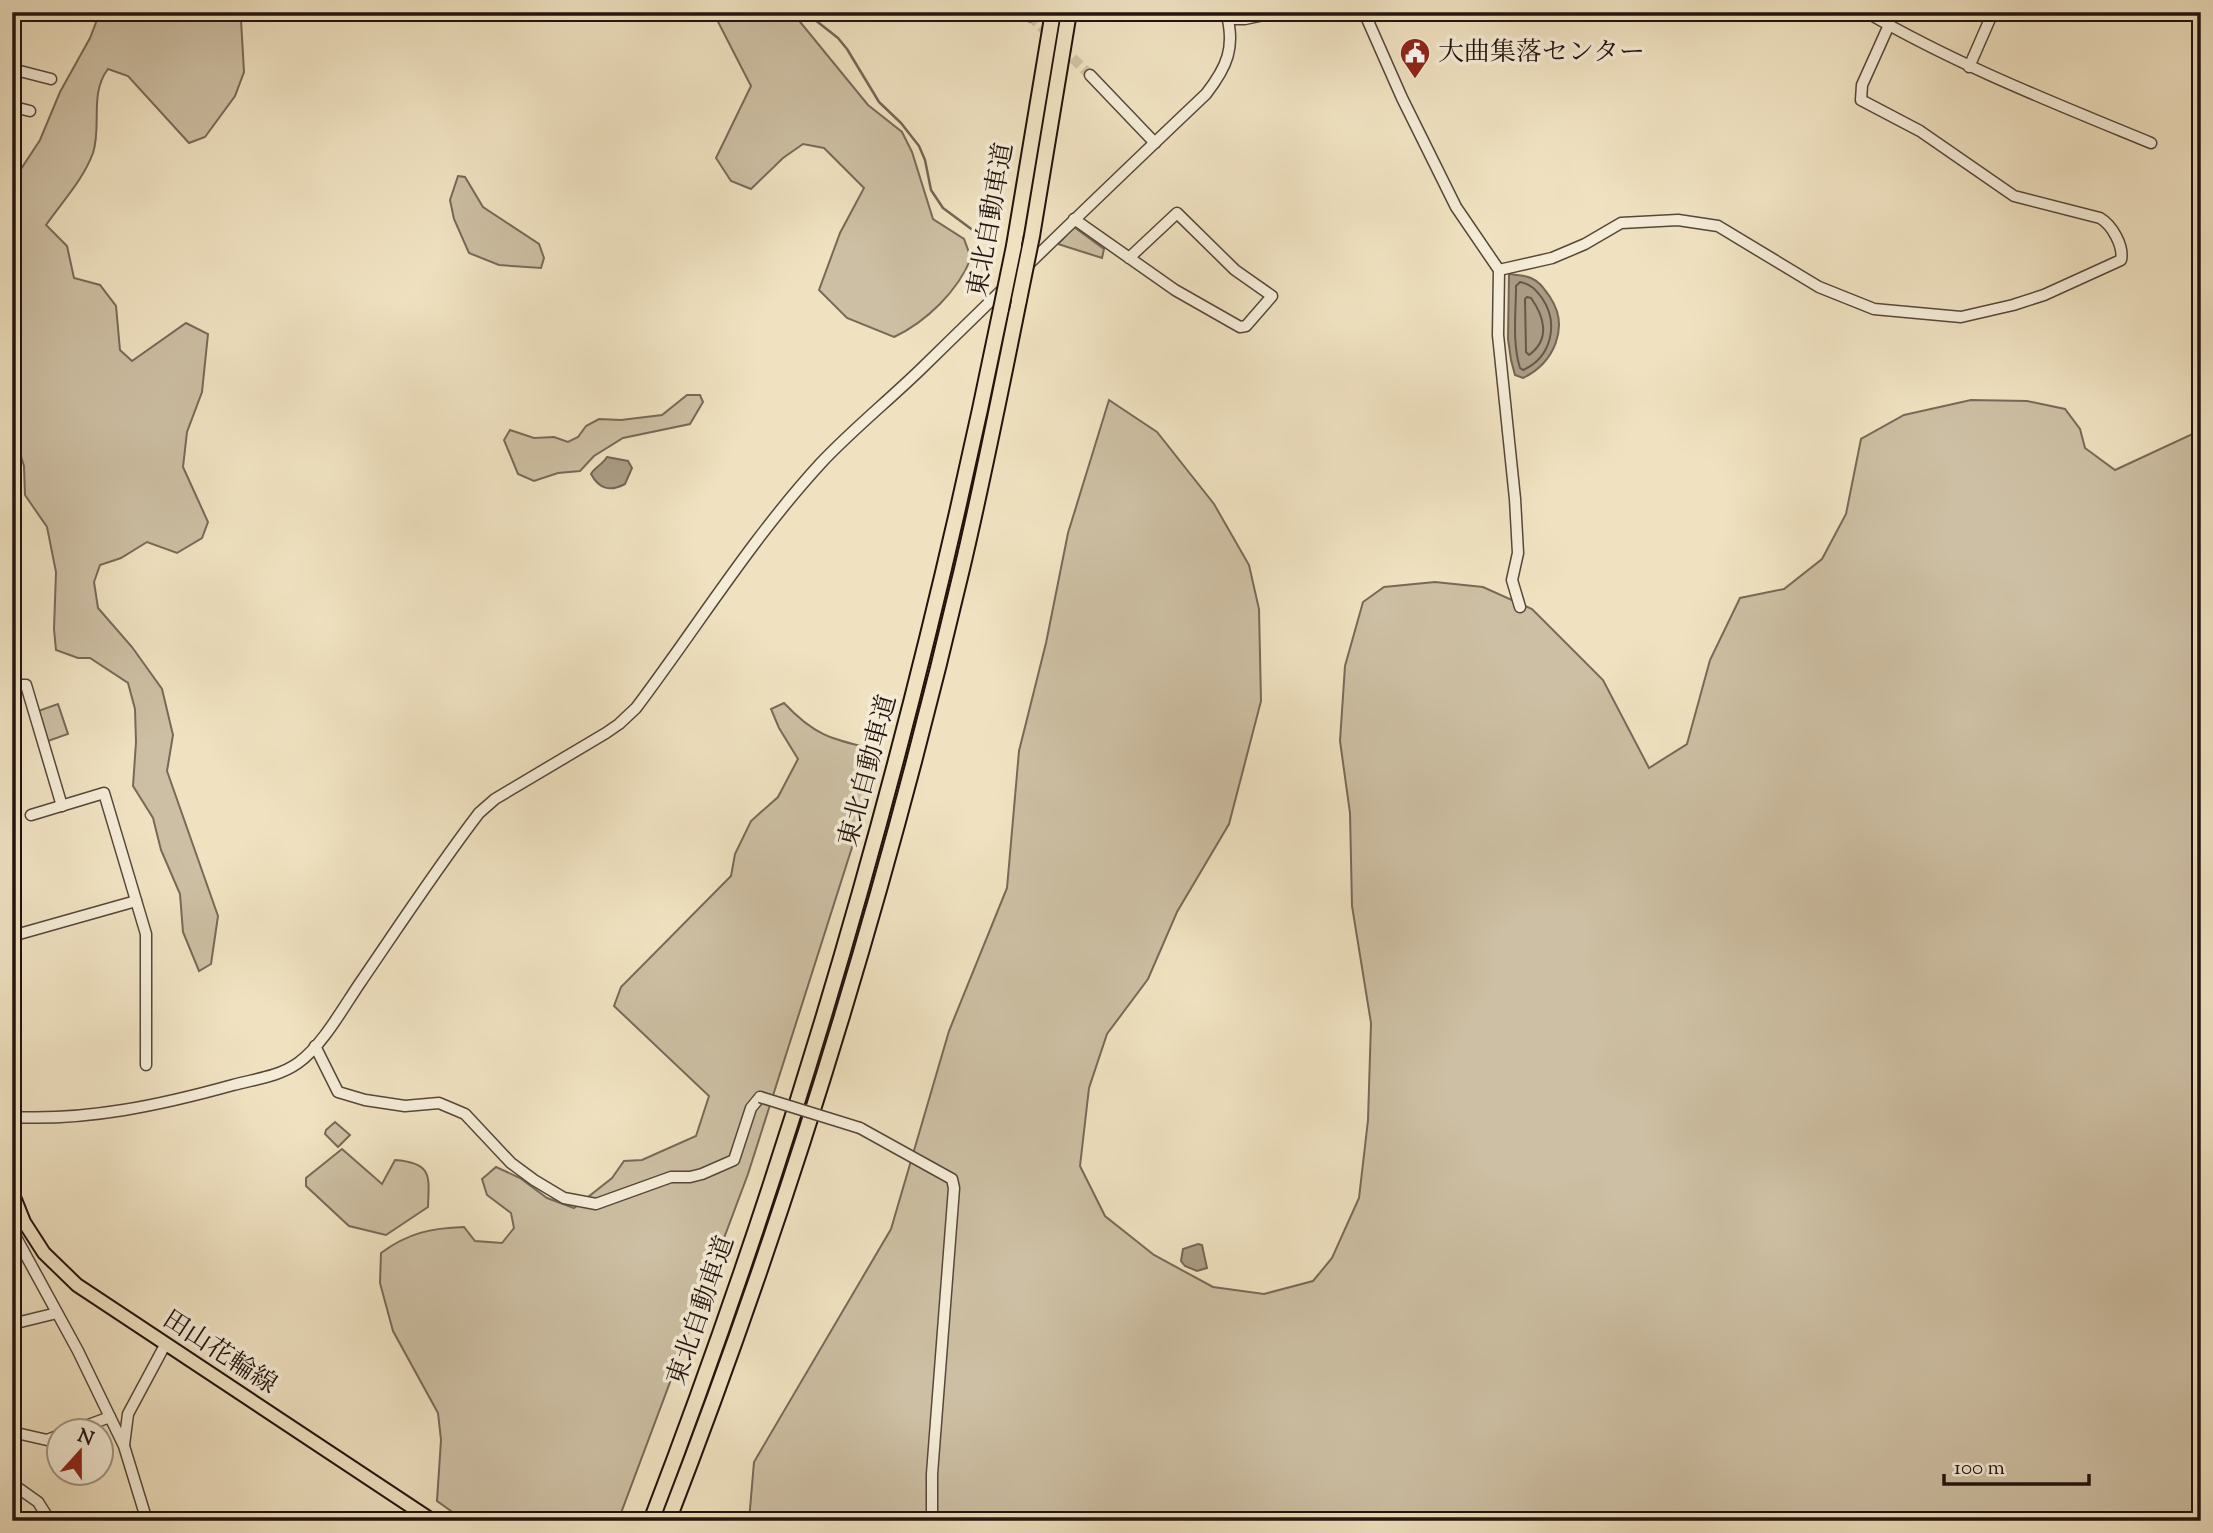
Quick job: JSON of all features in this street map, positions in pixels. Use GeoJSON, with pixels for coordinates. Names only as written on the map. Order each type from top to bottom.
{"type":"FeatureCollection","features":[{"type":"Feature","properties":{"kind":"highway","name":"東北自動車道"},"geometry":{"type":"LineString","coordinates":[[651,1521],[743,1268],[814,1052],[907,725],[977,429],[1014,246],[1052,12]]}},
{"type":"Feature","properties":{"kind":"highway","name":"東北自動車道"},"geometry":{"type":"LineString","coordinates":[[668,1521],[762,1260],[816,1097],[926,716],[962,568],[1019,300],[1069,12]]}},
{"type":"Feature","properties":{"kind":"main road","name":"田山花輪線"},"geometry":{"type":"LineString","coordinates":[[12,1192],[24,1222],[44,1253],[77,1285],[433,1521]]}},
{"type":"Feature","properties":{"kind":"street"},"geometry":{"type":"LineString","coordinates":[[12,1116],[91,1116],[201,1094],[281,1073],[299,1062],[315,1046],[479,813],[495,799],[620,724],[636,708],[781,510],[819,465],[1206,94],[1223,73],[1230,52],[1227,15],[1245,19],[1277,12]]}},
{"type":"Feature","properties":{"kind":"street"},"geometry":{"type":"LineString","coordinates":[[1866,12],[1969,67],[2151,143]]}},
{"type":"Feature","properties":{"kind":"street"},"geometry":{"type":"LineString","coordinates":[[1969,67],[1993,12]]}},
{"type":"Feature","properties":{"kind":"street"},"geometry":{"type":"LineString","coordinates":[[1366,13],[1402,98],[1456,207],[1499,270],[1498,335],[1518,554],[1512,580],[1520,607]]}},
{"type":"Feature","properties":{"kind":"street"},"geometry":{"type":"LineString","coordinates":[[1499,270],[1552,258],[1585,244],[1620,223],[1678,220],[1718,226],[1819,287],[1874,309],[1961,317],[2044,295],[2121,260],[2122,253],[2109,224],[2101,218],[2014,196],[1920,131],[1861,100],[1862,85],[1889,25]]}},
{"type":"Feature","properties":{"kind":"street"},"geometry":{"type":"LineString","coordinates":[[12,69],[51,79]]}},
{"type":"Feature","properties":{"kind":"street"},"geometry":{"type":"LineString","coordinates":[[1090,75],[1155,143]]}},
{"type":"Feature","properties":{"kind":"street"},"geometry":{"type":"LineString","coordinates":[[12,108],[30,111]]}},
{"type":"Feature","properties":{"kind":"street"},"geometry":{"type":"LineString","coordinates":[[1074,219],[1129,258],[1175,290],[1240,327],[1246,326],[1272,296],[1235,270],[1177,213],[1129,258]]}},
{"type":"Feature","properties":{"kind":"street"},"geometry":{"type":"LineString","coordinates":[[12,685],[26,685],[62,806]]}},
{"type":"Feature","properties":{"kind":"street"},"geometry":{"type":"LineString","coordinates":[[31,815],[104,793],[146,934],[146,1065]]}},
{"type":"Feature","properties":{"kind":"street"},"geometry":{"type":"LineString","coordinates":[[12,936],[136,901]]}},
{"type":"Feature","properties":{"kind":"street"},"geometry":{"type":"LineString","coordinates":[[315,1046],[338,1092],[365,1100],[405,1106],[439,1103],[465,1114],[511,1164],[564,1198],[596,1204],[671,1177],[702,1174],[734,1160],[751,1108],[761,1097],[860,1128],[952,1179],[954,1188],[932,1474],[932,1521]]}},
{"type":"Feature","properties":{"kind":"street"},"geometry":{"type":"LineString","coordinates":[[24,1222],[12,1230],[57,1312],[124,1446],[147,1521]]}},
{"type":"Feature","properties":{"kind":"street"},"geometry":{"type":"LineString","coordinates":[[12,1324],[57,1312]]}},
{"type":"Feature","properties":{"kind":"street"},"geometry":{"type":"LineString","coordinates":[[124,1446],[128,1414],[165,1345]]}},
{"type":"Feature","properties":{"kind":"street"},"geometry":{"type":"LineString","coordinates":[[105,1418],[110,1416]]}},
{"type":"Feature","properties":{"kind":"street"},"geometry":{"type":"LineString","coordinates":[[12,1432],[46,1440]]}},
{"type":"Feature","properties":{"kind":"street"},"geometry":{"type":"LineString","coordinates":[[12,1487],[14,1485],[38,1502],[50,1521]]}},
{"type":"Feature","properties":{"kind":"shaded area"},"geometry":{"type":"Polygon","coordinates":[[[100,12],[238,12],[241,20],[244,72],[235,96],[205,137],[189,143],[128,76],[108,69],[102,79],[97,99],[93,153],[78,182],[46,225],[67,246],[74,278],[100,285],[116,306],[120,350],[132,361],[186,323],[208,334],[202,392],[187,432],[183,467],[208,522],[202,538],[177,553],[147,542],[121,558],[100,565],[94,582],[98,608],[132,647],[162,689],[173,735],[167,771],[218,916],[211,964],[199,971],[183,932],[180,894],[161,850],[153,818],[133,786],[135,709],[128,683],[90,658],[78,658],[56,650],[56,572],[47,527],[25,495],[24,466],[12,429],[12,172],[21,169],[40,140],[60,92],[90,38],[100,12]]]}},
{"type":"Feature","properties":{"kind":"shaded area"},"geometry":{"type":"Polygon","coordinates":[[[713,12],[792,12],[868,105],[902,132],[912,152],[933,219],[964,239],[971,258],[949,294],[929,314],[906,331],[894,337],[847,318],[819,290],[840,233],[864,188],[824,148],[803,144],[783,158],[751,189],[731,181],[716,158],[751,86],[713,12]]]}},
{"type":"Feature","properties":{"kind":"shaded area"},"geometry":{"type":"Polygon","coordinates":[[[458,176],[465,177],[483,207],[539,244],[544,258],[541,268],[499,265],[469,253],[454,219],[450,200],[458,176]]]}},
{"type":"Feature","properties":{"kind":"shaded area"},"geometry":{"type":"Polygon","coordinates":[[[1074,227],[1104,249],[1102,258],[1058,244],[1074,227]]]}},
{"type":"Feature","properties":{"kind":"shaded area"},"geometry":{"type":"Polygon","coordinates":[[[687,395],[700,395],[703,402],[690,424],[623,438],[594,456],[580,471],[558,473],[534,481],[518,474],[504,440],[510,430],[534,438],[554,437],[568,442],[578,437],[586,426],[599,419],[621,420],[662,415],[687,395]]]}},
{"type":"Feature","properties":{"kind":"shaded area"},"geometry":{"type":"Polygon","coordinates":[[[1109,400],[1157,432],[1214,504],[1249,565],[1259,609],[1261,701],[1229,824],[1177,912],[1148,979],[1107,1034],[1089,1088],[1080,1166],[1105,1216],[1154,1255],[1213,1287],[1264,1294],[1313,1281],[1332,1258],[1359,1198],[1368,1120],[1371,1023],[1352,906],[1350,813],[1340,741],[1345,666],[1363,602],[1384,587],[1435,582],[1483,587],[1532,609],[1603,680],[1649,768],[1687,744],[1710,660],[1740,598],[1784,589],[1822,559],[1846,514],[1861,439],[1904,415],[1971,400],[2027,401],[2065,409],[2080,429],[2085,448],[2115,470],[2201,430],[2201,1521],[749,1521],[754,1462],[891,1229],[949,1031],[1007,888],[1019,751],[1046,643],[1068,533],[1109,400]]]}},
{"type":"Feature","properties":{"kind":"shaded area"},"geometry":{"type":"Polygon","coordinates":[[[784,703],[805,723],[824,735],[874,749],[876,772],[748,1174],[618,1521],[465,1521],[437,1501],[441,1440],[438,1413],[393,1331],[380,1283],[381,1253],[410,1236],[430,1230],[464,1227],[475,1241],[502,1243],[514,1228],[511,1213],[487,1195],[482,1179],[496,1167],[520,1178],[547,1198],[574,1208],[612,1178],[624,1161],[642,1160],[696,1136],[709,1096],[614,1006],[621,987],[731,876],[735,854],[751,821],[778,797],[798,759],[771,709],[784,703]]]}},
{"type":"Feature","properties":{"kind":"shaded area"},"geometry":{"type":"Polygon","coordinates":[[[58,704],[68,734],[48,741],[38,711],[58,704]]]}},
{"type":"Feature","properties":{"kind":"shaded area"},"geometry":{"type":"Polygon","coordinates":[[[335,1122],[350,1135],[338,1147],[325,1134],[335,1122]]]}},
{"type":"Feature","properties":{"kind":"shaded area"},"geometry":{"type":"Polygon","coordinates":[[[342,1149],[382,1184],[395,1160],[416,1164],[422,1168],[428,1179],[428,1207],[386,1235],[349,1226],[306,1186],[306,1178],[342,1149]]]}},
{"type":"Feature","properties":{"kind":"water"},"geometry":{"type":"Polygon","coordinates":[[[1509,274],[1529,277],[1539,284],[1550,297],[1559,320],[1556,343],[1550,354],[1523,378],[1515,375],[1508,339],[1509,274]]]}},
{"type":"Feature","properties":{"kind":"water"},"geometry":{"type":"Polygon","coordinates":[[[607,457],[628,461],[632,468],[625,484],[605,488],[594,479],[591,474],[607,457]]]}},
{"type":"Feature","properties":{"kind":"water"},"geometry":{"type":"Polygon","coordinates":[[[1202,1245],[1207,1268],[1197,1271],[1185,1266],[1181,1261],[1183,1249],[1202,1245]]]}},
{"type":"Feature","properties":{"kind":"waterway"},"geometry":{"type":"LineString","coordinates":[[805,12],[838,38],[879,102],[901,123],[919,146],[925,160],[931,190],[943,208],[978,234]]}},
{"type":"Feature","properties":{"kind":"tunnel"},"geometry":{"type":"LineString","coordinates":[[1030,16],[1090,75]]}},
{"type":"Feature","properties":{"kind":"place","name":"大曲集落センター"},"geometry":{"type":"Point","coordinates":[1415,80]}}]}
